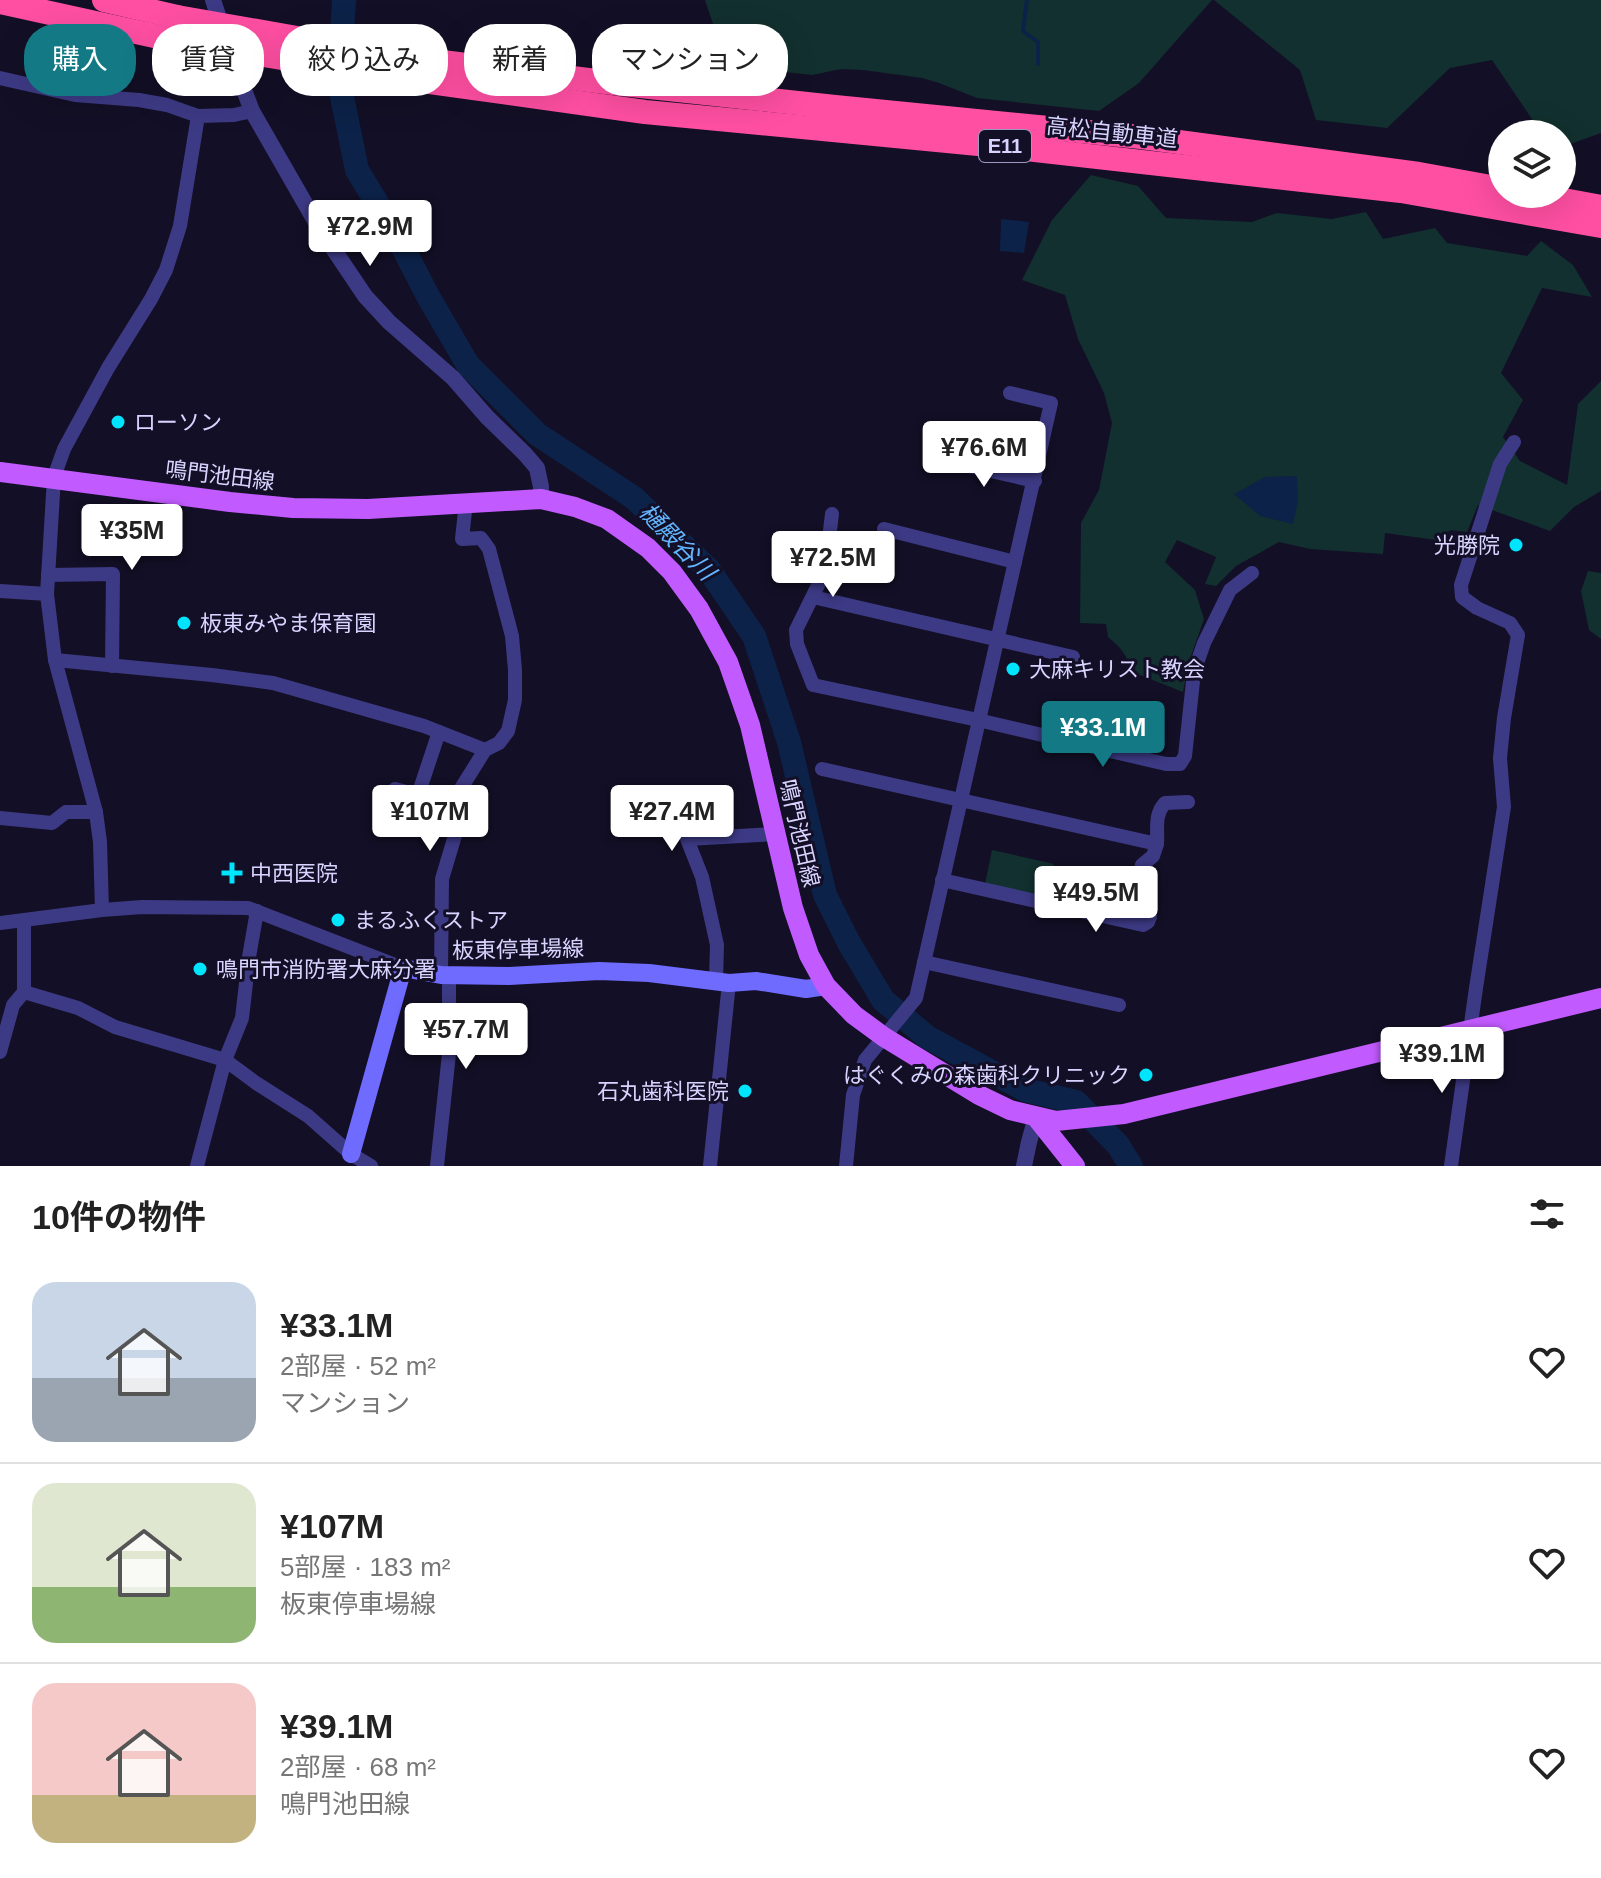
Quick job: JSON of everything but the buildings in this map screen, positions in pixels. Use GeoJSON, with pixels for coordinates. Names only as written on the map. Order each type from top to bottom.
{"type":"FeatureCollection","features":[{"type":"Feature","properties":{"kind":"highway","name":"高松自動車道"},"geometry":{"type":"LineString","coordinates":[[104,0],[163,24]]}},
{"type":"Feature","properties":{"kind":"highway","name":"高松自動車道"},"geometry":{"type":"LineString","coordinates":[[0,2],[152,25]]}},
{"type":"Feature","properties":{"kind":"highway","name":"高松自動車道"},"geometry":{"type":"LineString","coordinates":[[448,72],[1141,137],[1419,174],[1488,186]]}},
{"type":"Feature","properties":{"kind":"highway","name":"高松自動車道"},"geometry":{"type":"LineString","coordinates":[[448,75],[645,112],[999,146],[1401,191],[1601,226]]}},
{"type":"Feature","properties":{"kind":"highway"},"geometry":{"type":"LineString","coordinates":[[1576,202],[1601,207]]}},
{"type":"Feature","properties":{"kind":"main road","name":"鳴門池田線"},"geometry":{"type":"LineString","coordinates":[[0,472],[293,508],[368,509],[541,499],[607,519],[648,548],[672,572],[699,609],[728,662],[750,725],[793,908],[809,955],[826,986],[854,1015],[888,1032],[979,1095],[1010,1110],[1056,1121],[1124,1114],[1601,998]]}},
{"type":"Feature","properties":{"kind":"main road","name":"板東停車場線"},"geometry":{"type":"LineString","coordinates":[[403,968],[445,975],[509,976],[599,971],[649,973],[723,982],[756,981],[806,989],[826,986]]}},
{"type":"Feature","properties":{"kind":"main road"},"geometry":{"type":"LineString","coordinates":[[350,1160],[403,968]]}},
{"type":"Feature","properties":{"kind":"main road"},"geometry":{"type":"LineString","coordinates":[[1036,1117],[1075,1166]]}},
{"type":"Feature","properties":{"kind":"street"},"geometry":{"type":"LineString","coordinates":[[213,0],[252,111],[318,226],[365,296],[389,322],[453,378],[537,468],[541,499]]}},
{"type":"Feature","properties":{"kind":"street"},"geometry":{"type":"LineString","coordinates":[[0,78],[75,95],[167,105],[198,116],[252,111]]}},
{"type":"Feature","properties":{"kind":"street"},"geometry":{"type":"LineString","coordinates":[[102,910],[96,812],[55,660],[47,594],[54,477],[64,449],[166,270],[180,226],[198,116]]}},
{"type":"Feature","properties":{"kind":"street"},"geometry":{"type":"LineString","coordinates":[[846,1166],[853,1095],[865,1060],[916,998],[1035,481],[1051,403],[1010,393]]}},
{"type":"Feature","properties":{"kind":"street"},"geometry":{"type":"LineString","coordinates":[[1451,1166],[1504,807],[1501,745],[1518,635],[1510,623],[1477,608],[1462,597],[1461,585],[1500,464],[1514,442]]}},
{"type":"Feature","properties":{"kind":"street"},"geometry":{"type":"LineString","coordinates":[[942,460],[1035,481]]}},
{"type":"Feature","properties":{"kind":"street"},"geometry":{"type":"LineString","coordinates":[[437,1166],[449,1054],[442,879],[459,822],[460,790],[485,750],[499,743],[508,731],[515,700],[512,636],[489,549],[481,538],[462,539],[466,502]]}},
{"type":"Feature","properties":{"kind":"street"},"geometry":{"type":"LineString","coordinates":[[832,514],[825,571],[796,630],[797,644],[813,685],[1153,762],[1180,764],[1185,756],[1194,672],[1204,643],[1230,590],[1252,573]]}},
{"type":"Feature","properties":{"kind":"street"},"geometry":{"type":"LineString","coordinates":[[884,529],[1015,562]]}},
{"type":"Feature","properties":{"kind":"street"},"geometry":{"type":"LineString","coordinates":[[48,575],[113,574],[112,666]]}},
{"type":"Feature","properties":{"kind":"street"},"geometry":{"type":"LineString","coordinates":[[0,591],[47,594]]}},
{"type":"Feature","properties":{"kind":"street"},"geometry":{"type":"LineString","coordinates":[[813,597],[1073,657]]}},
{"type":"Feature","properties":{"kind":"street"},"geometry":{"type":"LineString","coordinates":[[55,660],[273,683],[439,732],[485,750]]}},
{"type":"Feature","properties":{"kind":"street"},"geometry":{"type":"LineString","coordinates":[[395,789],[418,795],[439,732]]}},
{"type":"Feature","properties":{"kind":"street"},"geometry":{"type":"LineString","coordinates":[[822,769],[1157,844]]}},
{"type":"Feature","properties":{"kind":"street"},"geometry":{"type":"LineString","coordinates":[[942,880],[1143,925],[1150,917],[1140,872],[1142,865],[1153,856],[1157,844],[1159,809],[1165,803],[1188,802]]}},
{"type":"Feature","properties":{"kind":"street"},"geometry":{"type":"LineString","coordinates":[[0,818],[52,823],[66,812],[96,812]]}},
{"type":"Feature","properties":{"kind":"street"},"geometry":{"type":"LineString","coordinates":[[710,1166],[723,982],[702,877],[687,839],[775,834]]}},
{"type":"Feature","properties":{"kind":"street"},"geometry":{"type":"LineString","coordinates":[[0,923],[102,910],[248,908],[403,968]]}},
{"type":"Feature","properties":{"kind":"street"},"geometry":{"type":"LineString","coordinates":[[197,1166],[225,1060],[242,1018],[257,911]]}},
{"type":"Feature","properties":{"kind":"street"},"geometry":{"type":"LineString","coordinates":[[0,1052],[13,1005],[24,992],[24,921]]}},
{"type":"Feature","properties":{"kind":"street"},"geometry":{"type":"LineString","coordinates":[[924,962],[1119,1005]]}},
{"type":"Feature","properties":{"kind":"street"},"geometry":{"type":"LineString","coordinates":[[24,992],[78,1008],[115,1027],[225,1060],[308,1116],[350,1160],[371,1166]]}},
{"type":"Feature","properties":{"kind":"street"},"geometry":{"type":"LineString","coordinates":[[1024,1166],[1036,1117]]}},
{"type":"Feature","properties":{"kind":"green space"},"geometry":{"type":"Polygon","coordinates":[[[705,0],[1212,0],[1139,83],[1099,111],[977,98],[922,78],[863,70],[841,69],[812,75],[788,72],[788,24],[713,24],[705,0]]]}},
{"type":"Feature","properties":{"kind":"green space"},"geometry":{"type":"Polygon","coordinates":[[[1214,0],[1601,0],[1601,133],[1576,142],[1576,120],[1533,120],[1492,60],[1450,68],[1387,128],[1316,120],[1300,70],[1214,0]]]}},
{"type":"Feature","properties":{"kind":"green space"},"geometry":{"type":"Polygon","coordinates":[[[1091,175],[1138,186],[1166,218],[1252,222],[1277,213],[1332,219],[1366,212],[1383,239],[1435,228],[1447,243],[1527,256],[1541,241],[1573,265],[1592,297],[1542,288],[1501,373],[1523,400],[1503,437],[1520,461],[1567,485],[1578,404],[1601,381],[1601,491],[1574,507],[1550,531],[1478,505],[1467,532],[1451,530],[1436,540],[1385,533],[1383,554],[1310,549],[1279,542],[1236,566],[1216,586],[1205,584],[1216,557],[1177,540],[1165,562],[1195,590],[1204,619],[1189,662],[1183,692],[1130,671],[1123,652],[1108,637],[1106,624],[1080,623],[1081,523],[1099,490],[1112,423],[1104,393],[1078,339],[1065,295],[1022,280],[1052,220],[1091,175]]]}},
{"type":"Feature","properties":{"kind":"green space"},"geometry":{"type":"Polygon","coordinates":[[[1588,571],[1601,573],[1601,639],[1589,630],[1581,591],[1588,571]]]}},
{"type":"Feature","properties":{"kind":"green space"},"geometry":{"type":"Polygon","coordinates":[[[992,850],[1054,864],[1046,899],[985,884],[992,850]]]}},
{"type":"Feature","properties":{"kind":"water"},"geometry":{"type":"Polygon","coordinates":[[[1001,219],[1029,222],[1024,253],[1000,251],[1001,219]]]}},
{"type":"Feature","properties":{"kind":"water"},"geometry":{"type":"Polygon","coordinates":[[[1297,476],[1298,501],[1293,524],[1260,516],[1234,494],[1265,477],[1297,476]]]}},
{"type":"Feature","properties":{"kind":"waterway","name":"樋殿谷川"},"geometry":{"type":"LineString","coordinates":[[344,0],[339,82],[357,170],[468,365],[537,434],[634,498],[709,570],[754,636],[789,742],[825,895],[883,1000],[927,1037],[1025,1090],[1076,1102],[1118,1145],[1131,1166]]}},
{"type":"Feature","properties":{"kind":"waterway"},"geometry":{"type":"LineString","coordinates":[[1027,0],[1023,31],[1038,42],[1038,64]]}},
{"type":"Feature","properties":{"kind":"place","name":"ローソン"},"geometry":{"type":"Point","coordinates":[118,422]}},
{"type":"Feature","properties":{"kind":"place","name":"光勝院"},"geometry":{"type":"Point","coordinates":[1516,545]}},
{"type":"Feature","properties":{"kind":"place","name":"板東みやま保育園"},"geometry":{"type":"Point","coordinates":[184,623]}},
{"type":"Feature","properties":{"kind":"place","name":"大麻キリスト教会"},"geometry":{"type":"Point","coordinates":[1013,669]}},
{"type":"Feature","properties":{"kind":"place","name":"中西医院"},"geometry":{"type":"Point","coordinates":[232,873]}},
{"type":"Feature","properties":{"kind":"place","name":"まるふくストア"},"geometry":{"type":"Point","coordinates":[338,920]}},
{"type":"Feature","properties":{"kind":"place","name":"鳴門市消防署大麻分署"},"geometry":{"type":"Point","coordinates":[200,969]}},
{"type":"Feature","properties":{"kind":"place","name":"はぐくみの森歯科クリニック"},"geometry":{"type":"Point","coordinates":[1146,1075]}},
{"type":"Feature","properties":{"kind":"place","name":"石丸歯科医院"},"geometry":{"type":"Point","coordinates":[745,1091]}}]}
